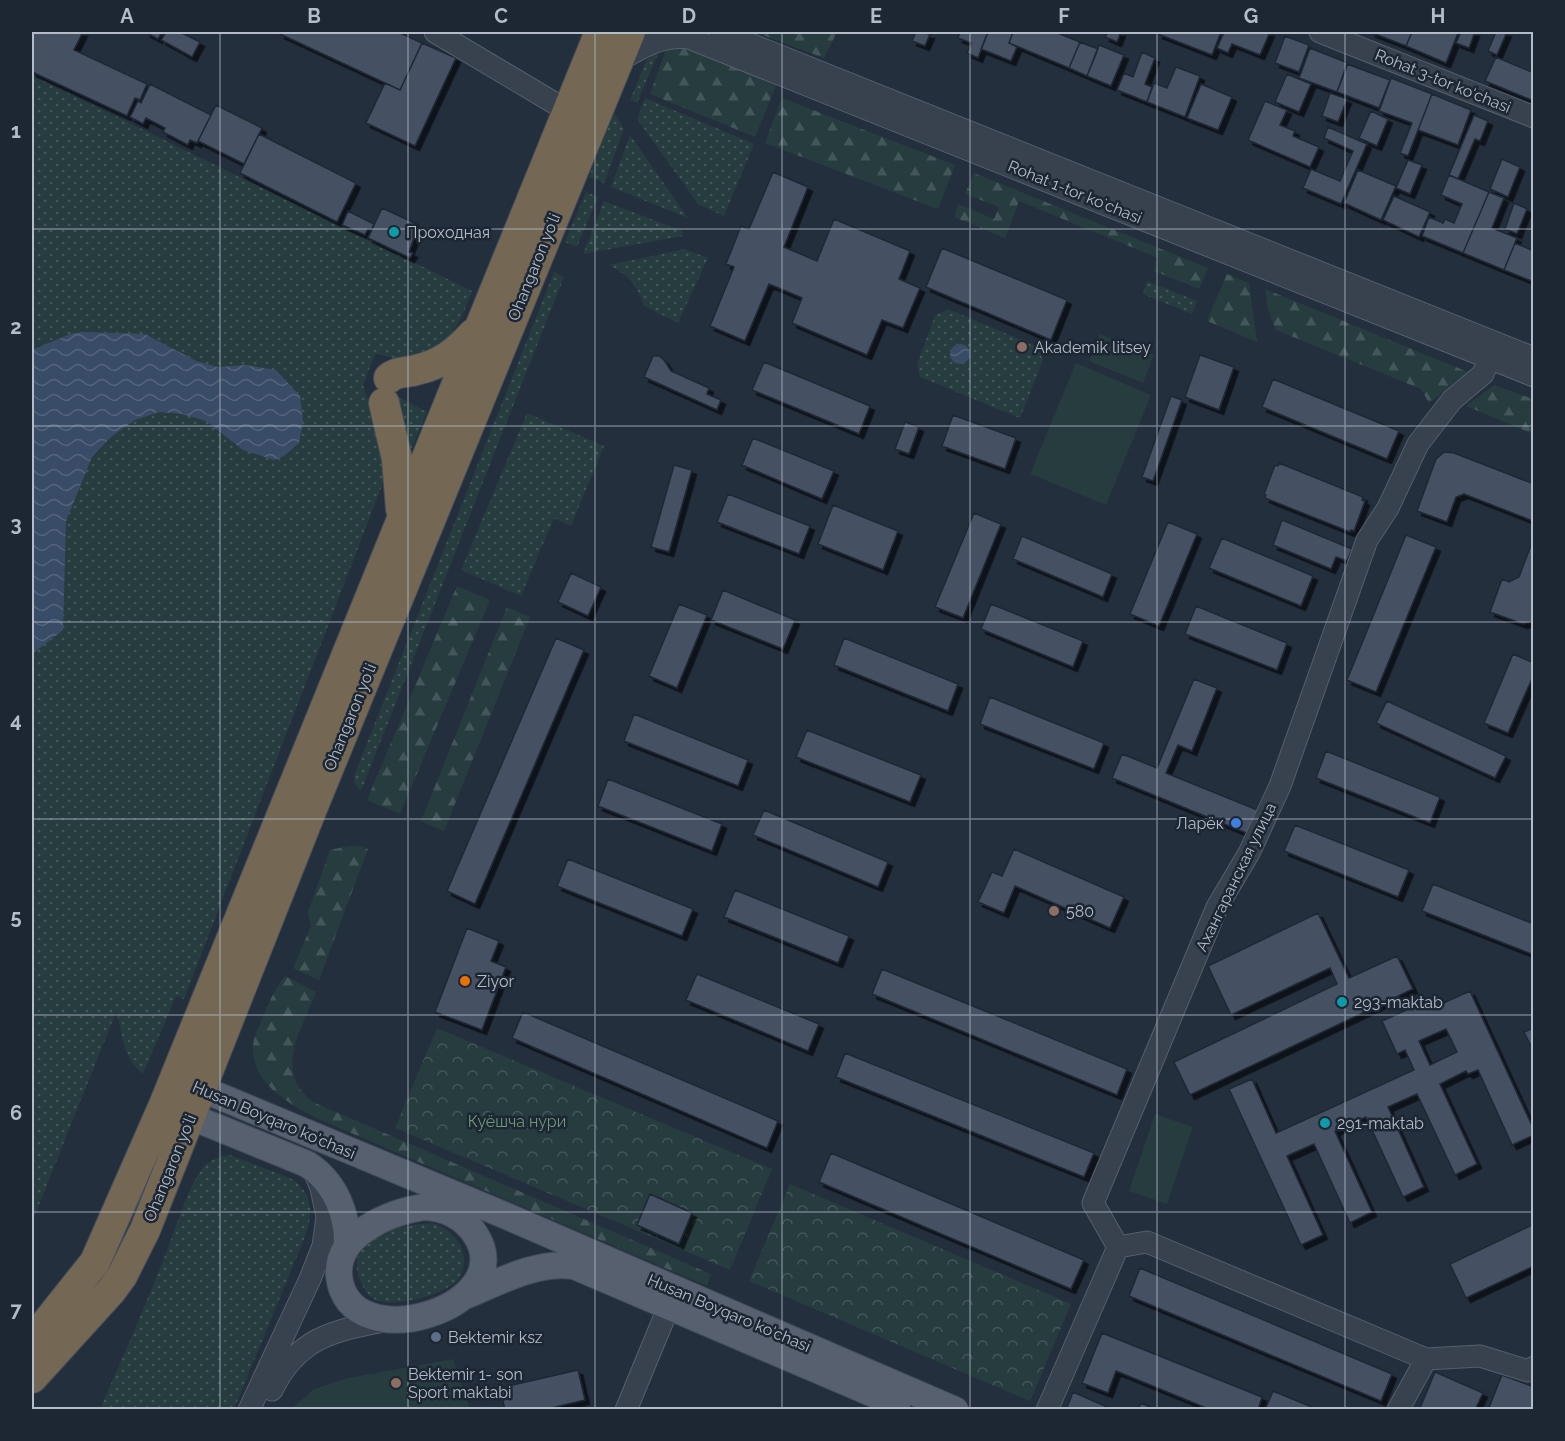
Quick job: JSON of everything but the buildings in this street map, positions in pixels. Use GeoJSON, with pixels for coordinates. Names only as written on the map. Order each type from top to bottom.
{"type":"FeatureCollection","features":[{"type":"Feature","properties":{"kind":"highway","name":"Ohangaron yoʻli"},"geometry":{"type":"LineString","coordinates":[[32,1378],[111,1291],[122,1276],[145,1230],[191,1116],[188,1083],[401,520],[566,110],[600,32]]}},
{"type":"Feature","properties":{"kind":"highway","name":"Ohangaron yoʻli"},"geometry":{"type":"LineString","coordinates":[[32,1341],[95,1262],[164,1105],[188,1083],[313,806],[630,32]]}},
{"type":"Feature","properties":{"kind":"highway"},"geometry":{"type":"LineString","coordinates":[[401,520],[398,459],[386,390],[394,374],[424,369],[447,358],[456,352],[480,325]]}},
{"type":"Feature","properties":{"kind":"main road","name":"Husan Boyqaro ko'chasi"},"geometry":{"type":"LineString","coordinates":[[188,1083],[504,1215],[673,1298],[911,1410]]}},
{"type":"Feature","properties":{"kind":"main road","name":"Husan Boyqaro ko'chasi"},"geometry":{"type":"LineString","coordinates":[[164,1105],[307,1164],[326,1178],[338,1200],[345,1225],[346,1246],[339,1267],[345,1295],[353,1306],[375,1319],[409,1318],[430,1313],[465,1296],[521,1274],[559,1264],[574,1266],[673,1298],[955,1410]]}},
{"type":"Feature","properties":{"kind":"main road","name":"Husan Boyqaro ko'chasi"},"geometry":{"type":"LineString","coordinates":[[373,1162],[459,1217],[478,1239],[483,1253],[483,1267],[479,1280],[465,1296]]}},
{"type":"Feature","properties":{"kind":"main road","name":"Husan Boyqaro ko'chasi"},"geometry":{"type":"LineString","coordinates":[[346,1246],[365,1230],[393,1215],[424,1207],[504,1215]]}},
{"type":"Feature","properties":{"kind":"street"},"geometry":{"type":"LineString","coordinates":[[435,32],[566,110]]}},
{"type":"Feature","properties":{"kind":"street","name":"Rohat 1-tor koʻchasi"},"geometry":{"type":"LineString","coordinates":[[720,32],[1493,350],[1533,376]]}},
{"type":"Feature","properties":{"kind":"street","name":"Rohat 3-tor ko‘chasi"},"geometry":{"type":"LineString","coordinates":[[1320,32],[1533,117]]}},
{"type":"Feature","properties":{"kind":"street","name":"Rohat 1-tor koʻchasi"},"geometry":{"type":"LineString","coordinates":[[617,62],[650,43],[669,38],[689,38],[1493,350],[1533,358]]}},
{"type":"Feature","properties":{"kind":"street","name":"Ахангаранская улица"},"geometry":{"type":"LineString","coordinates":[[1118,1246],[1093,1203],[1217,907],[1249,853],[1280,786],[1367,540],[1388,508],[1418,444],[1429,427],[1452,400],[1483,374],[1493,350]]}},
{"type":"Feature","properties":{"kind":"street"},"geometry":{"type":"LineString","coordinates":[[249,1410],[310,1279],[323,1245],[327,1217],[321,1188],[307,1164]]}},
{"type":"Feature","properties":{"kind":"street"},"geometry":{"type":"LineString","coordinates":[[1047,1410],[1118,1246],[1147,1242],[1426,1359],[1480,1356],[1528,1371],[1533,1367]]}},
{"type":"Feature","properties":{"kind":"street"},"geometry":{"type":"LineString","coordinates":[[310,1279],[346,1246]]}},
{"type":"Feature","properties":{"kind":"street"},"geometry":{"type":"LineString","coordinates":[[626,1410],[673,1298]]}},
{"type":"Feature","properties":{"kind":"street"},"geometry":{"type":"LineString","coordinates":[[262,1410],[286,1366],[298,1352],[334,1333],[388,1320]]}},
{"type":"Feature","properties":{"kind":"street"},"geometry":{"type":"LineString","coordinates":[[1398,1410],[1426,1359]]}},
{"type":"Feature","properties":{"kind":"green space"},"geometry":{"type":"Polygon","coordinates":[[[755,32],[837,32],[824,58],[755,32]]]}},
{"type":"Feature","properties":{"kind":"green space"},"geometry":{"type":"Polygon","coordinates":[[[683,45],[777,83],[755,137],[650,94],[667,47],[683,45]]]}},
{"type":"Feature","properties":{"kind":"green space"},"geometry":{"type":"Polygon","coordinates":[[[659,51],[637,103],[630,100],[647,59],[659,51]]]}},
{"type":"Feature","properties":{"kind":"green space"},"geometry":{"type":"Polygon","coordinates":[[[32,75],[472,291],[456,327],[440,346],[430,353],[403,359],[375,354],[363,385],[380,436],[385,478],[184,999],[176,996],[143,1074],[127,1053],[116,1012],[32,1222],[32,75]]]}},
{"type":"Feature","properties":{"kind":"green space"},"geometry":{"type":"Polygon","coordinates":[[[645,98],[754,144],[724,216],[698,204],[637,119],[645,98]]]}},
{"type":"Feature","properties":{"kind":"green space"},"geometry":{"type":"Polygon","coordinates":[[[782,98],[955,165],[938,209],[765,143],[782,98]]]}},
{"type":"Feature","properties":{"kind":"green space"},"geometry":{"type":"Polygon","coordinates":[[[614,112],[624,129],[604,183],[589,177],[614,112]]]}},
{"type":"Feature","properties":{"kind":"green space"},"geometry":{"type":"Polygon","coordinates":[[[630,135],[688,218],[611,187],[630,135]]]}},
{"type":"Feature","properties":{"kind":"green space"},"geometry":{"type":"Polygon","coordinates":[[[974,173],[1208,268],[1199,289],[1154,271],[1158,258],[1019,201],[1005,238],[954,217],[958,204],[994,219],[999,207],[965,194],[974,173]]]}},
{"type":"Feature","properties":{"kind":"green space"},"geometry":{"type":"Polygon","coordinates":[[[586,192],[598,197],[577,247],[565,242],[586,192]]]}},
{"type":"Feature","properties":{"kind":"green space"},"geometry":{"type":"Polygon","coordinates":[[[604,201],[682,231],[683,236],[583,254],[604,201]]]}},
{"type":"Feature","properties":{"kind":"green space"},"geometry":{"type":"Polygon","coordinates":[[[685,249],[708,258],[678,323],[644,306],[639,292],[631,281],[609,265],[685,249]]]}},
{"type":"Feature","properties":{"kind":"green space"},"geometry":{"type":"Polygon","coordinates":[[[554,272],[564,277],[361,791],[355,784],[354,776],[554,272]]]}},
{"type":"Feature","properties":{"kind":"green space"},"geometry":{"type":"Polygon","coordinates":[[[1227,274],[1249,283],[1257,342],[1207,321],[1227,274]]]}},
{"type":"Feature","properties":{"kind":"green space"},"geometry":{"type":"Polygon","coordinates":[[[1147,281],[1197,301],[1192,314],[1143,294],[1147,281]]]}},
{"type":"Feature","properties":{"kind":"green space"},"geometry":{"type":"Polygon","coordinates":[[[1265,289],[1468,372],[1429,403],[1421,389],[1276,330],[1268,310],[1265,289]]]}},
{"type":"Feature","properties":{"kind":"green space"},"geometry":{"type":"Polygon","coordinates":[[[948,309],[1036,346],[1043,360],[1020,418],[920,377],[917,364],[935,316],[948,309]]]}},
{"type":"Feature","properties":{"kind":"green space"},"geometry":{"type":"Polygon","coordinates":[[[1100,334],[1154,355],[1143,383],[1089,361],[1100,334]]]}},
{"type":"Feature","properties":{"kind":"green space"},"geometry":{"type":"Polygon","coordinates":[[[1076,363],[1151,395],[1106,505],[1030,474],[1076,363]]]}},
{"type":"Feature","properties":{"kind":"green space"},"geometry":{"type":"Polygon","coordinates":[[[1494,385],[1533,399],[1533,434],[1466,406],[1494,385]]]}},
{"type":"Feature","properties":{"kind":"green space"},"geometry":{"type":"Polygon","coordinates":[[[393,394],[427,412],[407,459],[393,394]]]}},
{"type":"Feature","properties":{"kind":"green space"},"geometry":{"type":"Polygon","coordinates":[[[527,413],[604,446],[571,526],[554,518],[521,596],[461,570],[527,413]]]}},
{"type":"Feature","properties":{"kind":"green space"},"geometry":{"type":"Polygon","coordinates":[[[457,586],[490,600],[400,814],[367,800],[457,586]]]}},
{"type":"Feature","properties":{"kind":"green space"},"geometry":{"type":"Polygon","coordinates":[[[507,607],[530,617],[444,831],[421,821],[507,607]]]}},
{"type":"Feature","properties":{"kind":"green space"},"geometry":{"type":"Polygon","coordinates":[[[349,846],[368,849],[319,980],[293,968],[311,926],[308,912],[330,850],[349,846]]]}},
{"type":"Feature","properties":{"kind":"green space"},"geometry":{"type":"Polygon","coordinates":[[[285,976],[316,992],[298,1035],[292,1063],[294,1077],[301,1090],[313,1102],[711,1274],[707,1286],[316,1118],[281,1097],[262,1078],[253,1054],[257,1031],[272,996],[285,976]]]}},
{"type":"Feature","properties":{"kind":"green space","name":"Куёшча нури"},"geometry":{"type":"Polygon","coordinates":[[[437,1028],[772,1169],[730,1270],[395,1128],[437,1028]]]}},
{"type":"Feature","properties":{"kind":"green space"},"geometry":{"type":"Polygon","coordinates":[[[1155,1114],[1193,1127],[1167,1204],[1129,1191],[1155,1114]]]}},
{"type":"Feature","properties":{"kind":"green space"},"geometry":{"type":"Polygon","coordinates":[[[230,1155],[292,1179],[304,1191],[310,1204],[310,1218],[306,1234],[234,1409],[100,1409],[149,1296],[196,1178],[208,1163],[218,1157],[230,1155]]]}},
{"type":"Feature","properties":{"kind":"green space"},"geometry":{"type":"Polygon","coordinates":[[[790,1184],[1071,1304],[1030,1401],[749,1281],[790,1184]]]}},
{"type":"Feature","properties":{"kind":"green space"},"geometry":{"type":"Polygon","coordinates":[[[432,1223],[448,1231],[460,1245],[464,1261],[458,1279],[452,1285],[432,1295],[407,1301],[384,1302],[371,1297],[360,1280],[357,1265],[359,1252],[378,1235],[406,1226],[432,1223]]]}},
{"type":"Feature","properties":{"kind":"green space","name":"Bektemir 1- son Sport maktabi"},"geometry":{"type":"Polygon","coordinates":[[[453,1359],[470,1409],[291,1409],[314,1389],[348,1378],[453,1359]]]}},
{"type":"Feature","properties":{"kind":"water"},"geometry":{"type":"Polygon","coordinates":[[[73,333],[145,334],[196,361],[218,367],[245,365],[276,370],[300,396],[303,421],[299,443],[284,456],[274,460],[243,450],[206,421],[182,414],[159,412],[135,420],[112,436],[92,457],[66,521],[63,630],[32,654],[32,350],[73,333]]]}},
{"type":"Feature","properties":{"kind":"water"},"geometry":{"type":"Polygon","coordinates":[[[960,344],[967,347],[970,354],[967,361],[960,364],[953,361],[950,354],[953,347],[960,344]]]}},
{"type":"Feature","properties":{"kind":"place","name":"Проходная"},"geometry":{"type":"Point","coordinates":[394,232]}},
{"type":"Feature","properties":{"kind":"place","name":"Akademik litsey"},"geometry":{"type":"Point","coordinates":[1022,347]}},
{"type":"Feature","properties":{"kind":"place","name":"Ларёк"},"geometry":{"type":"Point","coordinates":[1236,823]}},
{"type":"Feature","properties":{"kind":"place","name":"580"},"geometry":{"type":"Point","coordinates":[1054,911]}},
{"type":"Feature","properties":{"kind":"place","name":"Ziyor"},"geometry":{"type":"Point","coordinates":[465,981]}},
{"type":"Feature","properties":{"kind":"place","name":"293-maktab"},"geometry":{"type":"Point","coordinates":[1342,1002]}},
{"type":"Feature","properties":{"kind":"place","name":"291-maktab"},"geometry":{"type":"Point","coordinates":[1325,1123]}},
{"type":"Feature","properties":{"kind":"place","name":"Bektemir ksz"},"geometry":{"type":"Point","coordinates":[436,1337]}},
{"type":"Feature","properties":{"kind":"place","name":"Bektemir 1- son Sport maktabi"},"geometry":{"type":"Point","coordinates":[396,1383]}}]}
